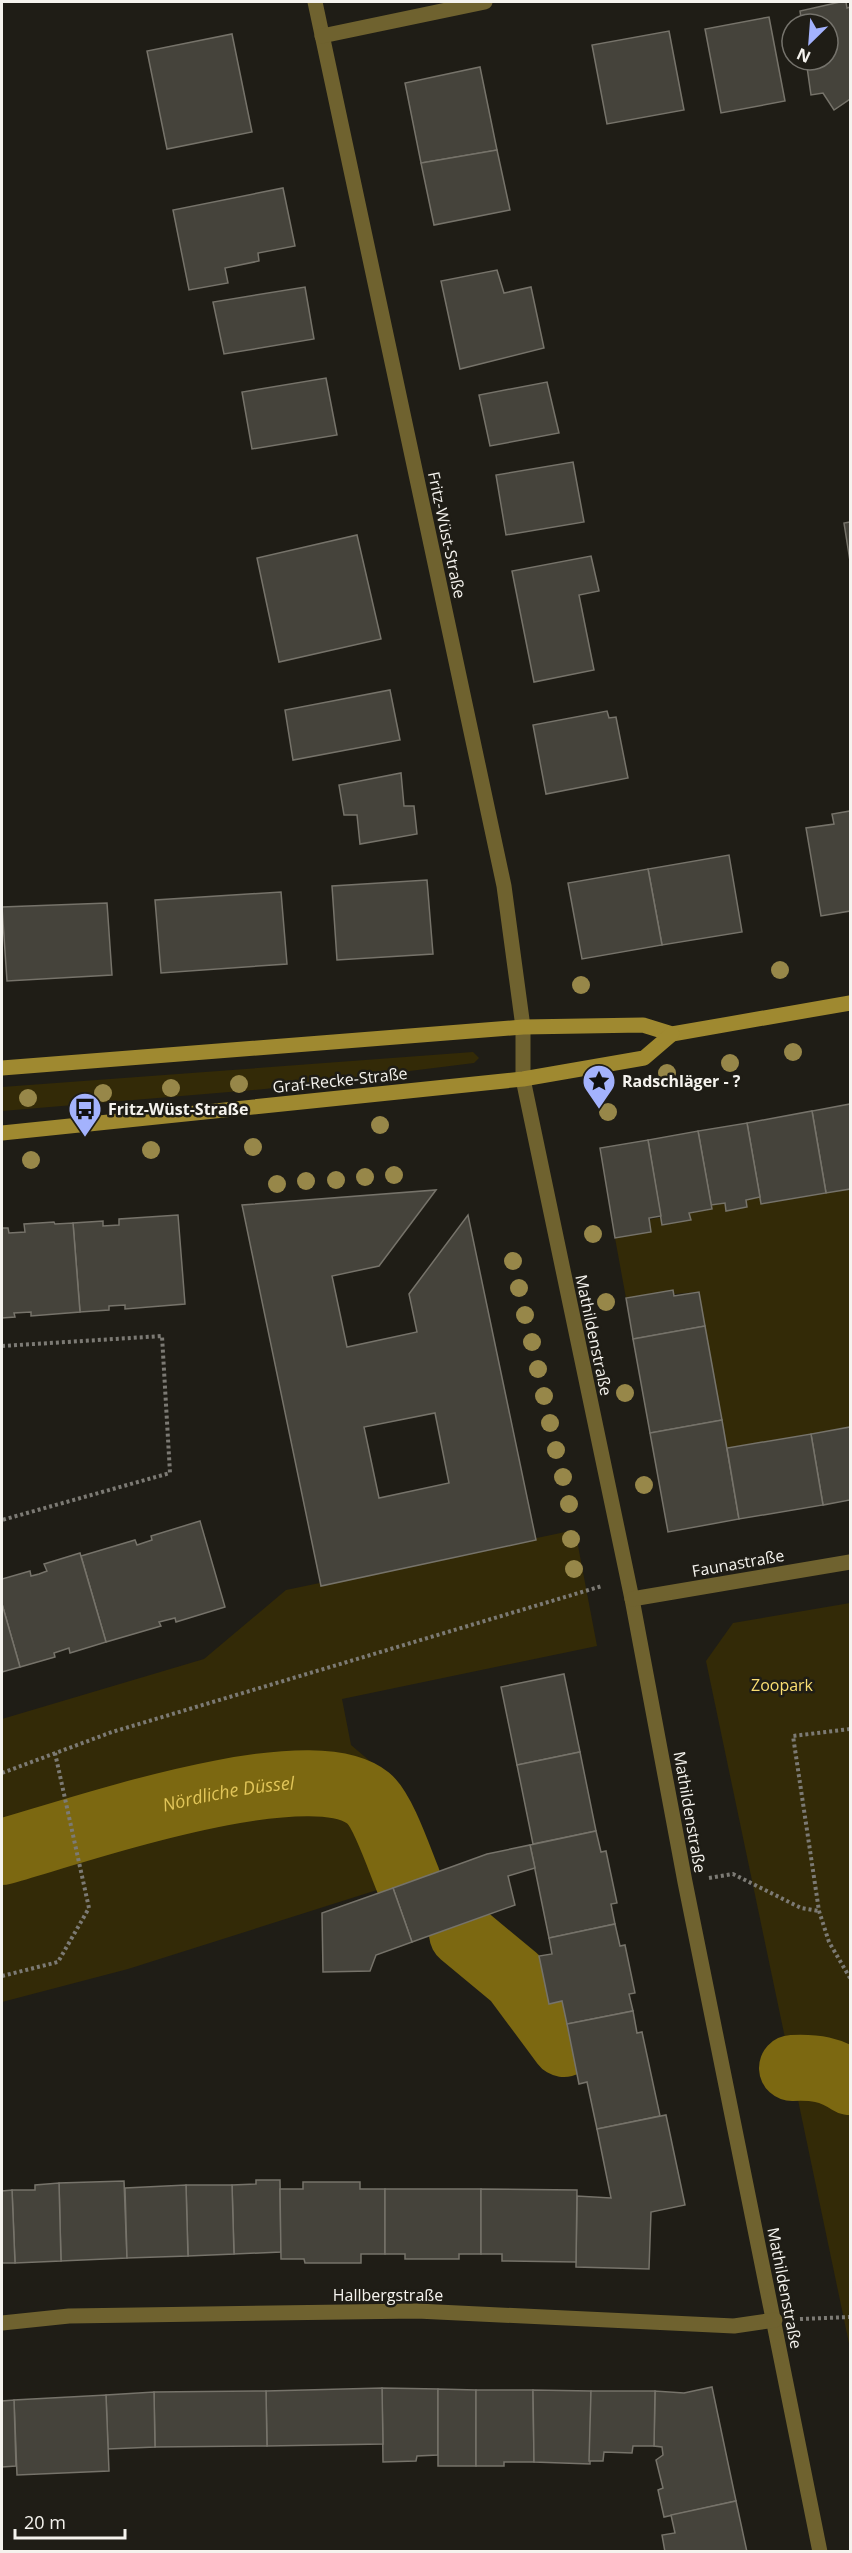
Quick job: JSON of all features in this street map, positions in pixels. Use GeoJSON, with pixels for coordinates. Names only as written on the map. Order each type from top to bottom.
{"type":"FeatureCollection","features":[{"type":"Feature","properties":{"kind":"street","name":"Fritz-Wüst-Straße"},"geometry":{"type":"LineString","coordinates":[[315,2],[504,886],[523,1027],[523,1079]]}},
{"type":"Feature","properties":{"kind":"street"},"geometry":{"type":"LineString","coordinates":[[322,36],[450,4],[485,2]]}},
{"type":"Feature","properties":{"kind":"street"},"geometry":{"type":"LineString","coordinates":[[2,1068],[523,1027],[643,1025],[672,1034],[850,1003]]}},
{"type":"Feature","properties":{"kind":"street","name":"Graf-Recke-Straße"},"geometry":{"type":"LineString","coordinates":[[2,1133],[523,1079],[644,1058],[672,1034]]}},
{"type":"Feature","properties":{"kind":"street","name":"Mathildenstraße"},"geometry":{"type":"LineString","coordinates":[[523,1079],[632,1599],[685,1882],[820,2552]]}},
{"type":"Feature","properties":{"kind":"street","name":"Faunastraße"},"geometry":{"type":"LineString","coordinates":[[632,1599],[850,1562]]}},
{"type":"Feature","properties":{"kind":"street","name":"Hallbergstraße"},"geometry":{"type":"LineString","coordinates":[[2,2323],[69,2316],[417,2311],[734,2325],[775,2320]]}},
{"type":"Feature","properties":{"kind":"path"},"geometry":{"type":"LineString","coordinates":[[2,1346],[162,1336],[170,1473],[2,1520]]}},
{"type":"Feature","properties":{"kind":"path"},"geometry":{"type":"LineString","coordinates":[[2,1773],[112,1732],[553,1599],[628,1580]]}},
{"type":"Feature","properties":{"kind":"path"},"geometry":{"type":"LineString","coordinates":[[850,1729],[793,1736],[819,1911],[829,1942],[850,1978]]}},
{"type":"Feature","properties":{"kind":"path"},"geometry":{"type":"LineString","coordinates":[[2,1976],[58,1962],[89,1908],[55,1753]]}},
{"type":"Feature","properties":{"kind":"path"},"geometry":{"type":"LineString","coordinates":[[685,1882],[733,1874],[801,1908],[819,1911]]}},
{"type":"Feature","properties":{"kind":"path"},"geometry":{"type":"LineString","coordinates":[[775,2320],[850,2317]]}},
{"type":"Feature","properties":{"kind":"green space"},"geometry":{"type":"Polygon","coordinates":[[[473,1052],[479,1058],[474,1063],[265,1089],[2,1111],[2,1087],[473,1052]]]}},
{"type":"Feature","properties":{"kind":"green space"},"geometry":{"type":"Polygon","coordinates":[[[850,1189],[850,1427],[727,1448],[699,1292],[626,1298],[615,1238],[643,1222],[658,1218],[691,1219],[689,1213],[712,1209],[711,1205],[725,1203],[726,1210],[746,1200],[760,1197],[762,1204],[850,1189]]]}},
{"type":"Feature","properties":{"kind":"green space"},"geometry":{"type":"Polygon","coordinates":[[[575,1530],[597,1646],[342,1699],[351,1745],[398,1785],[437,1871],[128,1969],[2,2002],[2,1719],[204,1659],[286,1590],[575,1530]]]}},
{"type":"Feature","properties":{"kind":"green space","name":"Zoopark"},"geometry":{"type":"Polygon","coordinates":[[[850,1603],[850,2348],[706,1661],[733,1623],[850,1603]]]}},
{"type":"Feature","properties":{"kind":"building"},"geometry":{"type":"Polygon","coordinates":[[[840,2],[846,2],[847,8],[850,7],[850,99],[834,110],[823,93],[811,95],[808,72],[840,72],[840,12],[800,11],[840,2]]]}},
{"type":"Feature","properties":{"kind":"building"},"geometry":{"type":"Polygon","coordinates":[[[769,17],[785,101],[721,113],[705,29],[769,17]]]}},
{"type":"Feature","properties":{"kind":"building"},"geometry":{"type":"Polygon","coordinates":[[[669,31],[684,110],[607,124],[592,45],[669,31]]]}},
{"type":"Feature","properties":{"kind":"building"},"geometry":{"type":"Polygon","coordinates":[[[232,34],[252,132],[167,149],[147,51],[232,34]]]}},
{"type":"Feature","properties":{"kind":"building"},"geometry":{"type":"Polygon","coordinates":[[[480,67],[497,150],[421,163],[405,83],[480,67]]]}},
{"type":"Feature","properties":{"kind":"building"},"geometry":{"type":"Polygon","coordinates":[[[497,150],[510,210],[434,225],[421,163],[497,150]]]}},
{"type":"Feature","properties":{"kind":"building"},"geometry":{"type":"Polygon","coordinates":[[[283,188],[295,246],[258,253],[259,261],[225,268],[228,283],[189,290],[173,210],[283,188]]]}},
{"type":"Feature","properties":{"kind":"building"},"geometry":{"type":"Polygon","coordinates":[[[497,270],[504,293],[531,287],[544,348],[460,369],[441,281],[497,270]]]}},
{"type":"Feature","properties":{"kind":"building"},"geometry":{"type":"Polygon","coordinates":[[[305,287],[314,339],[224,354],[213,302],[305,287]]]}},
{"type":"Feature","properties":{"kind":"building"},"geometry":{"type":"Polygon","coordinates":[[[326,378],[337,435],[252,449],[242,392],[326,378]]]}},
{"type":"Feature","properties":{"kind":"building"},"geometry":{"type":"Polygon","coordinates":[[[547,382],[559,433],[490,446],[479,395],[547,382]]]}},
{"type":"Feature","properties":{"kind":"building"},"geometry":{"type":"Polygon","coordinates":[[[573,462],[584,522],[506,535],[496,475],[573,462]]]}},
{"type":"Feature","properties":{"kind":"building"},"geometry":{"type":"Polygon","coordinates":[[[850,522],[850,561],[844,523],[850,522]]]}},
{"type":"Feature","properties":{"kind":"building"},"geometry":{"type":"Polygon","coordinates":[[[357,535],[381,639],[279,662],[257,558],[357,535]]]}},
{"type":"Feature","properties":{"kind":"building"},"geometry":{"type":"Polygon","coordinates":[[[591,556],[599,591],[579,595],[594,670],[534,682],[512,571],[591,556]]]}},
{"type":"Feature","properties":{"kind":"building"},"geometry":{"type":"Polygon","coordinates":[[[390,690],[400,740],[293,760],[285,710],[390,690]]]}},
{"type":"Feature","properties":{"kind":"building"},"geometry":{"type":"Polygon","coordinates":[[[607,711],[609,718],[616,717],[628,778],[546,794],[533,725],[607,711]]]}},
{"type":"Feature","properties":{"kind":"building"},"geometry":{"type":"Polygon","coordinates":[[[401,773],[404,806],[414,806],[417,834],[360,844],[357,815],[344,815],[339,785],[401,773]]]}},
{"type":"Feature","properties":{"kind":"building"},"geometry":{"type":"Polygon","coordinates":[[[850,811],[850,911],[821,916],[806,828],[834,824],[832,814],[850,811]]]}},
{"type":"Feature","properties":{"kind":"building"},"geometry":{"type":"Polygon","coordinates":[[[729,855],[742,932],[662,945],[648,869],[729,855]]]}},
{"type":"Feature","properties":{"kind":"building"},"geometry":{"type":"Polygon","coordinates":[[[648,869],[662,945],[582,959],[568,883],[648,869]]]}},
{"type":"Feature","properties":{"kind":"building"},"geometry":{"type":"Polygon","coordinates":[[[427,880],[433,954],[337,960],[332,886],[427,880]]]}},
{"type":"Feature","properties":{"kind":"building"},"geometry":{"type":"Polygon","coordinates":[[[281,892],[287,964],[161,973],[155,900],[281,892]]]}},
{"type":"Feature","properties":{"kind":"building"},"geometry":{"type":"Polygon","coordinates":[[[107,903],[112,975],[7,981],[2,907],[107,903]]]}},
{"type":"Feature","properties":{"kind":"building"},"geometry":{"type":"Polygon","coordinates":[[[850,1104],[850,1189],[826,1193],[812,1111],[850,1104]]]}},
{"type":"Feature","properties":{"kind":"building"},"geometry":{"type":"Polygon","coordinates":[[[812,1111],[826,1193],[761,1204],[747,1123],[812,1111]]]}},
{"type":"Feature","properties":{"kind":"building"},"geometry":{"type":"Polygon","coordinates":[[[747,1123],[760,1197],[746,1200],[747,1207],[726,1211],[725,1203],[711,1205],[698,1131],[747,1123]]]}},
{"type":"Feature","properties":{"kind":"building"},"geometry":{"type":"Polygon","coordinates":[[[698,1131],[712,1209],[689,1213],[691,1220],[662,1225],[648,1140],[698,1131]]]}},
{"type":"Feature","properties":{"kind":"building"},"geometry":{"type":"Polygon","coordinates":[[[648,1140],[661,1216],[649,1218],[651,1232],[615,1238],[600,1148],[648,1140]]]}},
{"type":"Feature","properties":{"kind":"building"},"geometry":{"type":"Polygon","coordinates":[[[436,1190],[379,1266],[332,1276],[347,1347],[417,1332],[409,1294],[468,1215],[536,1540],[321,1586],[242,1205],[436,1190]],[[435,1413],[364,1427],[379,1498],[449,1483],[435,1413]]]}},
{"type":"Feature","properties":{"kind":"building"},"geometry":{"type":"Polygon","coordinates":[[[178,1215],[185,1304],[125,1309],[125,1305],[109,1306],[109,1310],[80,1312],[73,1223],[103,1221],[103,1226],[119,1225],[119,1219],[178,1215]]]}},
{"type":"Feature","properties":{"kind":"building"},"geometry":{"type":"Polygon","coordinates":[[[54,1222],[55,1224],[73,1223],[80,1312],[31,1316],[31,1312],[14,1313],[15,1317],[2,1318],[2,1228],[8,1228],[9,1233],[25,1232],[24,1224],[54,1222]]]}},
{"type":"Feature","properties":{"kind":"building"},"geometry":{"type":"Polygon","coordinates":[[[673,1290],[674,1296],[699,1292],[705,1326],[633,1339],[626,1298],[673,1290]]]}},
{"type":"Feature","properties":{"kind":"building"},"geometry":{"type":"Polygon","coordinates":[[[705,1326],[722,1420],[650,1433],[633,1339],[705,1326]]]}},
{"type":"Feature","properties":{"kind":"building"},"geometry":{"type":"Polygon","coordinates":[[[722,1420],[739,1519],[668,1532],[650,1433],[722,1420]]]}},
{"type":"Feature","properties":{"kind":"building"},"geometry":{"type":"Polygon","coordinates":[[[850,1427],[850,1500],[823,1505],[811,1434],[850,1427]]]}},
{"type":"Feature","properties":{"kind":"building"},"geometry":{"type":"Polygon","coordinates":[[[811,1434],[823,1505],[739,1519],[727,1448],[811,1434]]]}},
{"type":"Feature","properties":{"kind":"building"},"geometry":{"type":"Polygon","coordinates":[[[200,1521],[225,1607],[176,1622],[175,1618],[159,1622],[161,1626],[106,1642],[81,1556],[135,1540],[137,1545],[152,1540],[151,1536],[200,1521]]]}},
{"type":"Feature","properties":{"kind":"building"},"geometry":{"type":"Polygon","coordinates":[[[80,1553],[106,1642],[70,1653],[69,1648],[54,1653],[55,1657],[20,1667],[2,1604],[2,1579],[30,1571],[31,1576],[39,1574],[47,1571],[44,1564],[80,1553]]]}},
{"type":"Feature","properties":{"kind":"building"},"geometry":{"type":"Polygon","coordinates":[[[2,1604],[20,1667],[2,1672],[2,1604]]]}},
{"type":"Feature","properties":{"kind":"building"},"geometry":{"type":"Polygon","coordinates":[[[564,1674],[580,1752],[517,1765],[501,1687],[564,1674]]]}},
{"type":"Feature","properties":{"kind":"building"},"geometry":{"type":"Polygon","coordinates":[[[580,1752],[596,1831],[533,1844],[517,1765],[580,1752]]]}},
{"type":"Feature","properties":{"kind":"building"},"geometry":{"type":"Polygon","coordinates":[[[596,1831],[601,1852],[606,1851],[617,1903],[611,1904],[615,1924],[549,1938],[530,1845],[596,1831]]]}},
{"type":"Feature","properties":{"kind":"building"},"geometry":{"type":"Polygon","coordinates":[[[530,1845],[535,1868],[508,1876],[515,1905],[412,1942],[393,1888],[487,1854],[530,1845]]]}},
{"type":"Feature","properties":{"kind":"building"},"geometry":{"type":"Polygon","coordinates":[[[393,1888],[412,1942],[376,1955],[370,1971],[323,1972],[322,1913],[393,1888]]]}},
{"type":"Feature","properties":{"kind":"building"},"geometry":{"type":"Polygon","coordinates":[[[615,1924],[620,1946],[625,1945],[635,1993],[629,1994],[633,2011],[567,2024],[562,2001],[549,2004],[539,1956],[552,1954],[549,1938],[615,1924]]]}},
{"type":"Feature","properties":{"kind":"building"},"geometry":{"type":"Polygon","coordinates":[[[633,2011],[637,2033],[642,2032],[660,2116],[597,2129],[587,2082],[579,2084],[567,2024],[633,2011]]]}},
{"type":"Feature","properties":{"kind":"building"},"geometry":{"type":"Polygon","coordinates":[[[666,2115],[685,2205],[651,2212],[649,2269],[576,2267],[577,2196],[611,2198],[597,2129],[666,2115]]]}},
{"type":"Feature","properties":{"kind":"building"},"geometry":{"type":"Polygon","coordinates":[[[256,2180],[280,2180],[281,2252],[234,2254],[232,2185],[256,2184],[256,2180]]]}},
{"type":"Feature","properties":{"kind":"building"},"geometry":{"type":"Polygon","coordinates":[[[124,2181],[127,2258],[61,2261],[59,2183],[124,2181]]]}},
{"type":"Feature","properties":{"kind":"building"},"geometry":{"type":"Polygon","coordinates":[[[303,2182],[360,2182],[360,2189],[385,2189],[385,2254],[361,2254],[361,2263],[305,2263],[304,2259],[281,2259],[280,2189],[303,2189],[303,2182]]]}},
{"type":"Feature","properties":{"kind":"building"},"geometry":{"type":"Polygon","coordinates":[[[59,2183],[61,2261],[15,2263],[12,2190],[35,2190],[35,2185],[59,2183]]]}},
{"type":"Feature","properties":{"kind":"building"},"geometry":{"type":"Polygon","coordinates":[[[186,2185],[232,2185],[234,2254],[188,2256],[186,2185]]]}},
{"type":"Feature","properties":{"kind":"building"},"geometry":{"type":"Polygon","coordinates":[[[186,2185],[188,2256],[127,2258],[125,2188],[186,2185]]]}},
{"type":"Feature","properties":{"kind":"building"},"geometry":{"type":"Polygon","coordinates":[[[385,2189],[481,2189],[481,2254],[459,2254],[459,2259],[405,2259],[405,2254],[385,2254],[385,2189]]]}},
{"type":"Feature","properties":{"kind":"building"},"geometry":{"type":"Polygon","coordinates":[[[481,2189],[577,2190],[576,2262],[502,2261],[502,2254],[481,2254],[481,2189]]]}},
{"type":"Feature","properties":{"kind":"building"},"geometry":{"type":"Polygon","coordinates":[[[12,2190],[15,2263],[2,2263],[2,2191],[12,2190]]]}},
{"type":"Feature","properties":{"kind":"building"},"geometry":{"type":"Polygon","coordinates":[[[712,2387],[736,2501],[664,2517],[658,2490],[663,2488],[656,2460],[663,2455],[662,2447],[654,2446],[655,2391],[684,2393],[712,2387]]]}},
{"type":"Feature","properties":{"kind":"building"},"geometry":{"type":"Polygon","coordinates":[[[382,2388],[438,2389],[438,2455],[417,2456],[416,2461],[383,2462],[382,2388]]]}},
{"type":"Feature","properties":{"kind":"building"},"geometry":{"type":"Polygon","coordinates":[[[382,2388],[383,2444],[267,2446],[266,2391],[382,2388]]]}},
{"type":"Feature","properties":{"kind":"building"},"geometry":{"type":"Polygon","coordinates":[[[438,2389],[476,2390],[476,2466],[438,2466],[438,2389]]]}},
{"type":"Feature","properties":{"kind":"building"},"geometry":{"type":"Polygon","coordinates":[[[476,2390],[533,2390],[534,2462],[504,2462],[504,2466],[476,2466],[476,2390]]]}},
{"type":"Feature","properties":{"kind":"building"},"geometry":{"type":"Polygon","coordinates":[[[533,2390],[591,2391],[590,2464],[534,2462],[533,2390]]]}},
{"type":"Feature","properties":{"kind":"building"},"geometry":{"type":"Polygon","coordinates":[[[266,2391],[267,2446],[155,2447],[154,2392],[266,2391]]]}},
{"type":"Feature","properties":{"kind":"building"},"geometry":{"type":"Polygon","coordinates":[[[591,2391],[655,2391],[654,2446],[633,2446],[632,2453],[604,2452],[603,2461],[589,2461],[591,2391]]]}},
{"type":"Feature","properties":{"kind":"building"},"geometry":{"type":"Polygon","coordinates":[[[154,2392],[155,2447],[108,2449],[106,2395],[154,2392]]]}},
{"type":"Feature","properties":{"kind":"building"},"geometry":{"type":"Polygon","coordinates":[[[106,2395],[109,2471],[17,2475],[14,2400],[106,2395]]]}},
{"type":"Feature","properties":{"kind":"building"},"geometry":{"type":"Polygon","coordinates":[[[14,2400],[16,2466],[2,2467],[2,2401],[14,2400]]]}},
{"type":"Feature","properties":{"kind":"building"},"geometry":{"type":"Polygon","coordinates":[[[736,2501],[747,2552],[665,2552],[662,2535],[675,2533],[671,2515],[736,2501]]]}},
{"type":"Feature","properties":{"kind":"waterway","name":"Nördliche Düssel"},"geometry":{"type":"LineString","coordinates":[[2,1852],[134,1813],[245,1789],[296,1783],[338,1786],[368,1798],[385,1824],[408,1880]]}},
{"type":"Feature","properties":{"kind":"waterway","name":"Nördliche Düssel"},"geometry":{"type":"LineString","coordinates":[[462,1934],[515,1978],[564,2044]]}},
{"type":"Feature","properties":{"kind":"waterway","name":"Nördliche Düssel"},"geometry":{"type":"LineString","coordinates":[[792,2068],[822,2070],[836,2074],[850,2082]]}},
{"type":"Feature","properties":{"kind":"place","name":"Radschläger - ?"},"geometry":{"type":"Point","coordinates":[599,1110]}},
{"type":"Feature","properties":{"kind":"place","name":"Fritz-Wüst-Straße"},"geometry":{"type":"Point","coordinates":[85,1138]}}]}
